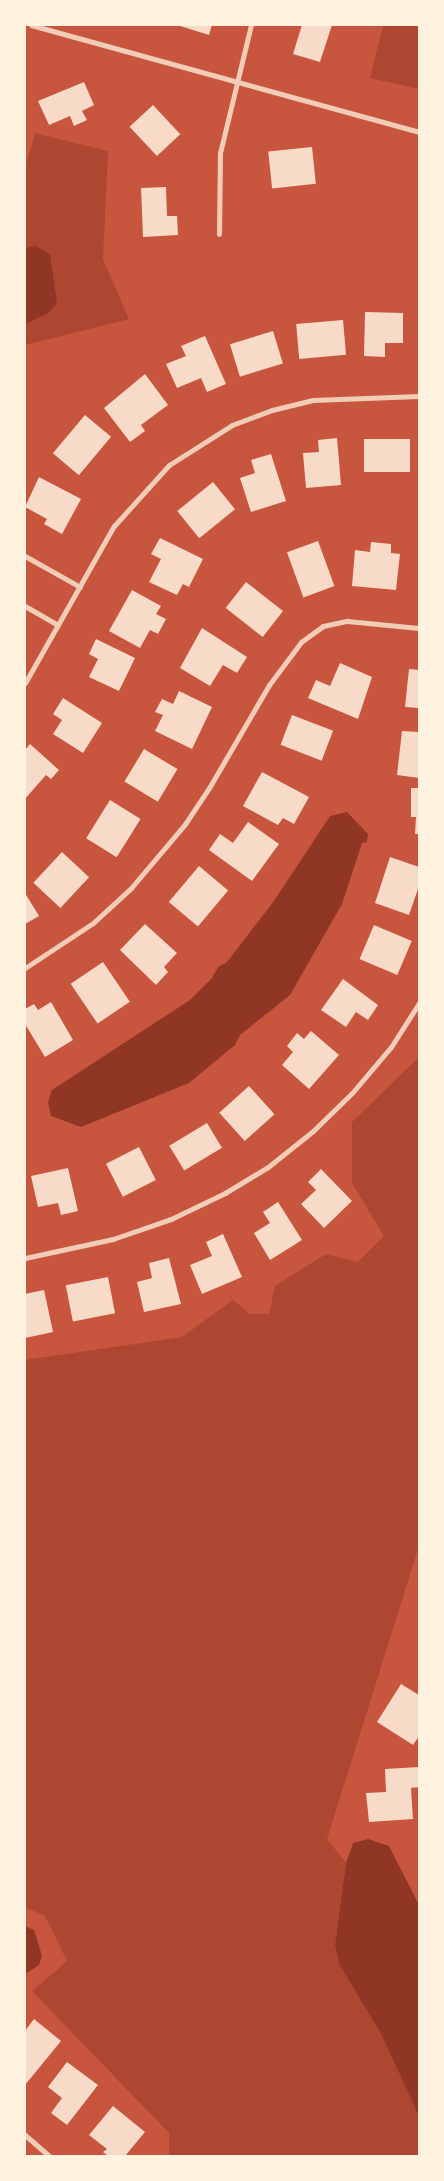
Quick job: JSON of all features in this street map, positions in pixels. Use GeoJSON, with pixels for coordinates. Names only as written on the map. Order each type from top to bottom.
{"type":"FeatureCollection","features":[{"type":"Feature","properties":{"kind":"street"},"geometry":{"type":"LineString","coordinates":[[31,25],[419,132]]}},
{"type":"Feature","properties":{"kind":"street"},"geometry":{"type":"LineString","coordinates":[[219,234],[220,153],[251,25]]}},
{"type":"Feature","properties":{"kind":"street"},"geometry":{"type":"LineString","coordinates":[[25,683],[114,526],[135,499],[169,465],[216,434],[272,410],[312,400],[419,396]]}},
{"type":"Feature","properties":{"kind":"street"},"geometry":{"type":"LineString","coordinates":[[25,556],[80,587]]}},
{"type":"Feature","properties":{"kind":"street"},"geometry":{"type":"LineString","coordinates":[[25,606],[58,625]]}},
{"type":"Feature","properties":{"kind":"street"},"geometry":{"type":"LineString","coordinates":[[25,968],[93,924],[131,888],[185,824],[210,788],[269,685],[301,642],[323,626],[347,621],[419,628]]}},
{"type":"Feature","properties":{"kind":"street"},"geometry":{"type":"LineString","coordinates":[[25,1258],[113,1239],[172,1219],[225,1193],[268,1167],[313,1131],[352,1093],[391,1047],[419,1003]]}},
{"type":"Feature","properties":{"kind":"street"},"geometry":{"type":"LineString","coordinates":[[25,2135],[49,2156]]}},
{"type":"Feature","properties":{"kind":"shaded area"},"geometry":{"type":"Polygon","coordinates":[[[383,25],[419,25],[419,89],[370,78],[383,25]]]}},
{"type":"Feature","properties":{"kind":"shaded area"},"geometry":{"type":"Polygon","coordinates":[[[35,133],[108,151],[103,259],[129,319],[25,345],[25,324],[47,314],[36,246],[25,248],[25,168],[35,133]]]}},
{"type":"Feature","properties":{"kind":"shaded area"},"geometry":{"type":"Polygon","coordinates":[[[36,246],[50,254],[57,303],[47,314],[25,324],[25,248],[36,246]]]}},
{"type":"Feature","properties":{"kind":"shaded area"},"geometry":{"type":"Polygon","coordinates":[[[347,812],[368,834],[367,842],[362,843],[342,904],[290,995],[240,1035],[235,1045],[189,1083],[81,1127],[51,1116],[48,1102],[52,1090],[190,1000],[212,978],[218,967],[227,962],[274,901],[330,816],[347,812]]]}},
{"type":"Feature","properties":{"kind":"shaded area"},"geometry":{"type":"Polygon","coordinates":[[[418,1058],[419,1546],[327,1839],[346,1863],[335,1945],[339,1964],[381,2034],[419,2116],[419,2156],[169,2156],[169,2133],[32,1991],[67,1961],[45,1916],[25,1907],[25,1360],[182,1337],[233,1300],[250,1314],[269,1314],[275,1286],[326,1254],[358,1262],[384,1236],[352,1183],[352,1122],[418,1058]]]}},
{"type":"Feature","properties":{"kind":"shaded area"},"geometry":{"type":"Polygon","coordinates":[[[368,1839],[389,1846],[419,1905],[419,2116],[381,2034],[339,1964],[335,1945],[346,1863],[353,1843],[368,1839]]]}},
{"type":"Feature","properties":{"kind":"shaded area"},"geometry":{"type":"Polygon","coordinates":[[[25,1926],[34,1930],[42,1956],[39,1965],[25,1974],[25,1926]]]}},
{"type":"Feature","properties":{"kind":"building"},"geometry":{"type":"Polygon","coordinates":[[[177,25],[212,25],[209,35],[177,25]]]}},
{"type":"Feature","properties":{"kind":"building"},"geometry":{"type":"Polygon","coordinates":[[[302,25],[332,25],[320,62],[293,54],[302,25]]]}},
{"type":"Feature","properties":{"kind":"building"},"geometry":{"type":"Polygon","coordinates":[[[84,82],[94,105],[82,111],[87,120],[74,126],[70,116],[49,125],[38,101],[84,82]]]}},
{"type":"Feature","properties":{"kind":"building"},"geometry":{"type":"Polygon","coordinates":[[[153,105],[180,134],[157,156],[130,127],[153,105]]]}},
{"type":"Feature","properties":{"kind":"building"},"geometry":{"type":"Polygon","coordinates":[[[312,147],[316,184],[272,188],[268,152],[312,147]]]}},
{"type":"Feature","properties":{"kind":"building"},"geometry":{"type":"Polygon","coordinates":[[[166,187],[167,216],[177,216],[178,235],[143,237],[141,188],[166,187]]]}},
{"type":"Feature","properties":{"kind":"building"},"geometry":{"type":"Polygon","coordinates":[[[365,312],[403,313],[403,343],[385,343],[385,357],[364,356],[365,312]]]}},
{"type":"Feature","properties":{"kind":"building"},"geometry":{"type":"Polygon","coordinates":[[[343,320],[346,355],[299,359],[296,324],[343,320]]]}},
{"type":"Feature","properties":{"kind":"building"},"geometry":{"type":"Polygon","coordinates":[[[273,331],[283,364],[240,377],[230,344],[273,331]]]}},
{"type":"Feature","properties":{"kind":"building"},"geometry":{"type":"Polygon","coordinates":[[[205,336],[226,384],[207,392],[201,378],[177,388],[166,364],[186,356],[181,346],[205,336]]]}},
{"type":"Feature","properties":{"kind":"building"},"geometry":{"type":"Polygon","coordinates":[[[145,374],[168,405],[141,425],[145,431],[130,442],[104,408],[145,374]]]}},
{"type":"Feature","properties":{"kind":"building"},"geometry":{"type":"Polygon","coordinates":[[[85,415],[111,437],[79,475],[53,453],[85,415]]]}},
{"type":"Feature","properties":{"kind":"building"},"geometry":{"type":"Polygon","coordinates":[[[337,438],[341,485],[306,488],[303,453],[319,452],[318,440],[337,438]]]}},
{"type":"Feature","properties":{"kind":"building"},"geometry":{"type":"Polygon","coordinates":[[[364,439],[410,439],[410,472],[364,472],[364,439]]]}},
{"type":"Feature","properties":{"kind":"building"},"geometry":{"type":"Polygon","coordinates":[[[271,454],[286,501],[251,512],[240,478],[255,473],[251,460],[271,454]]]}},
{"type":"Feature","properties":{"kind":"building"},"geometry":{"type":"Polygon","coordinates":[[[39,477],[81,499],[62,534],[44,524],[47,519],[25,507],[39,477]]]}},
{"type":"Feature","properties":{"kind":"building"},"geometry":{"type":"Polygon","coordinates":[[[213,482],[235,509],[199,538],[177,511],[213,482]]]}},
{"type":"Feature","properties":{"kind":"building"},"geometry":{"type":"Polygon","coordinates":[[[160,538],[203,559],[189,587],[183,584],[177,595],[149,582],[161,559],[151,554],[160,538]]]}},
{"type":"Feature","properties":{"kind":"building"},"geometry":{"type":"Polygon","coordinates":[[[318,541],[334,586],[303,597],[287,552],[318,541]]]}},
{"type":"Feature","properties":{"kind":"building"},"geometry":{"type":"Polygon","coordinates":[[[371,542],[391,544],[391,553],[400,554],[396,590],[352,586],[355,550],[370,552],[371,542]]]}},
{"type":"Feature","properties":{"kind":"building"},"geometry":{"type":"Polygon","coordinates":[[[246,582],[283,611],[263,637],[226,608],[246,582]]]}},
{"type":"Feature","properties":{"kind":"building"},"geometry":{"type":"Polygon","coordinates":[[[132,590],[161,606],[156,614],[166,619],[158,634],[150,630],[140,648],[109,631],[132,590]]]}},
{"type":"Feature","properties":{"kind":"building"},"geometry":{"type":"Polygon","coordinates":[[[202,628],[247,657],[237,673],[223,665],[210,686],[180,668],[202,628]]]}},
{"type":"Feature","properties":{"kind":"building"},"geometry":{"type":"Polygon","coordinates":[[[96,639],[135,658],[119,691],[89,677],[98,659],[89,654],[96,639]]]}},
{"type":"Feature","properties":{"kind":"building"},"geometry":{"type":"Polygon","coordinates":[[[340,663],[372,677],[358,719],[308,698],[316,680],[330,686],[340,663]]]}},
{"type":"Feature","properties":{"kind":"building"},"geometry":{"type":"Polygon","coordinates":[[[409,669],[419,670],[419,708],[405,707],[409,669]]]}},
{"type":"Feature","properties":{"kind":"building"},"geometry":{"type":"Polygon","coordinates":[[[179,691],[212,707],[192,749],[155,731],[163,715],[155,712],[162,699],[173,704],[179,691]]]}},
{"type":"Feature","properties":{"kind":"building"},"geometry":{"type":"Polygon","coordinates":[[[63,698],[102,723],[83,753],[53,734],[62,720],[53,714],[63,698]]]}},
{"type":"Feature","properties":{"kind":"building"},"geometry":{"type":"Polygon","coordinates":[[[292,715],[333,731],[322,761],[281,745],[292,715]]]}},
{"type":"Feature","properties":{"kind":"building"},"geometry":{"type":"Polygon","coordinates":[[[402,731],[419,732],[419,778],[397,775],[402,731]]]}},
{"type":"Feature","properties":{"kind":"building"},"geometry":{"type":"Polygon","coordinates":[[[30,744],[59,770],[51,779],[46,775],[25,799],[25,750],[30,744]]]}},
{"type":"Feature","properties":{"kind":"building"},"geometry":{"type":"Polygon","coordinates":[[[144,749],[177,769],[158,802],[124,782],[144,749]]]}},
{"type":"Feature","properties":{"kind":"building"},"geometry":{"type":"Polygon","coordinates":[[[262,772],[309,797],[294,824],[283,818],[278,825],[243,806],[262,772]]]}},
{"type":"Feature","properties":{"kind":"building"},"geometry":{"type":"Polygon","coordinates":[[[411,788],[419,788],[419,834],[415,834],[416,817],[411,817],[411,788]]]}},
{"type":"Feature","properties":{"kind":"building"},"geometry":{"type":"Polygon","coordinates":[[[110,800],[141,819],[117,857],[86,838],[110,800]]]}},
{"type":"Feature","properties":{"kind":"building"},"geometry":{"type":"Polygon","coordinates":[[[248,822],[279,844],[252,881],[209,850],[220,834],[233,843],[248,822]]]}},
{"type":"Feature","properties":{"kind":"building"},"geometry":{"type":"Polygon","coordinates":[[[62,852],[89,877],[60,908],[33,883],[62,852]]]}},
{"type":"Feature","properties":{"kind":"building"},"geometry":{"type":"Polygon","coordinates":[[[390,857],[419,867],[419,886],[409,915],[375,903],[390,857]]]}},
{"type":"Feature","properties":{"kind":"building"},"geometry":{"type":"Polygon","coordinates":[[[199,866],[228,890],[198,926],[169,902],[199,866]]]}},
{"type":"Feature","properties":{"kind":"building"},"geometry":{"type":"Polygon","coordinates":[[[25,893],[39,916],[25,924],[25,893]]]}},
{"type":"Feature","properties":{"kind":"building"},"geometry":{"type":"Polygon","coordinates":[[[145,924],[177,953],[164,967],[168,972],[156,985],[120,950],[145,924]]]}},
{"type":"Feature","properties":{"kind":"building"},"geometry":{"type":"Polygon","coordinates":[[[374,925],[412,941],[397,975],[360,959],[374,925]]]}},
{"type":"Feature","properties":{"kind":"building"},"geometry":{"type":"Polygon","coordinates":[[[103,962],[130,1002],[98,1024],[71,984],[103,962]]]}},
{"type":"Feature","properties":{"kind":"building"},"geometry":{"type":"Polygon","coordinates":[[[343,979],[378,1005],[368,1020],[356,1012],[346,1027],[321,1010],[343,979]]]}},
{"type":"Feature","properties":{"kind":"building"},"geometry":{"type":"Polygon","coordinates":[[[51,1002],[73,1040],[45,1057],[25,1024],[25,1009],[34,1004],[38,1010],[51,1002]]]}},
{"type":"Feature","properties":{"kind":"building"},"geometry":{"type":"Polygon","coordinates":[[[311,1031],[339,1055],[309,1089],[282,1065],[293,1052],[287,1046],[297,1033],[304,1039],[311,1031]]]}},
{"type":"Feature","properties":{"kind":"building"},"geometry":{"type":"Polygon","coordinates":[[[249,1086],[274,1114],[245,1141],[219,1113],[249,1086]]]}},
{"type":"Feature","properties":{"kind":"building"},"geometry":{"type":"Polygon","coordinates":[[[207,1123],[222,1148],[184,1171],[169,1146],[207,1123]]]}},
{"type":"Feature","properties":{"kind":"building"},"geometry":{"type":"Polygon","coordinates":[[[139,1147],[156,1180],[123,1197],[106,1164],[139,1147]]]}},
{"type":"Feature","properties":{"kind":"building"},"geometry":{"type":"Polygon","coordinates":[[[68,1168],[78,1211],[61,1215],[58,1203],[38,1207],[31,1176],[68,1168]]]}},
{"type":"Feature","properties":{"kind":"building"},"geometry":{"type":"Polygon","coordinates":[[[321,1169],[352,1201],[324,1228],[301,1204],[316,1190],[308,1182],[321,1169]]]}},
{"type":"Feature","properties":{"kind":"building"},"geometry":{"type":"Polygon","coordinates":[[[278,1202],[302,1240],[270,1260],[254,1233],[270,1223],[263,1212],[278,1202]]]}},
{"type":"Feature","properties":{"kind":"building"},"geometry":{"type":"Polygon","coordinates":[[[223,1234],[242,1277],[202,1294],[190,1265],[212,1256],[206,1242],[223,1234]]]}},
{"type":"Feature","properties":{"kind":"building"},"geometry":{"type":"Polygon","coordinates":[[[169,1258],[181,1304],[144,1312],[137,1282],[152,1278],[149,1263],[169,1258]]]}},
{"type":"Feature","properties":{"kind":"building"},"geometry":{"type":"Polygon","coordinates":[[[108,1277],[115,1313],[73,1322],[66,1285],[108,1277]]]}},
{"type":"Feature","properties":{"kind":"building"},"geometry":{"type":"Polygon","coordinates":[[[44,1290],[53,1332],[25,1338],[25,1294],[44,1290]]]}},
{"type":"Feature","properties":{"kind":"building"},"geometry":{"type":"Polygon","coordinates":[[[401,1684],[419,1695],[419,1736],[413,1745],[377,1722],[401,1684]]]}},
{"type":"Feature","properties":{"kind":"building"},"geometry":{"type":"Polygon","coordinates":[[[419,1767],[419,1787],[411,1788],[413,1819],[369,1822],[366,1793],[386,1792],[385,1769],[419,1767]]]}},
{"type":"Feature","properties":{"kind":"building"},"geometry":{"type":"Polygon","coordinates":[[[34,2019],[61,2041],[25,2085],[25,2031],[34,2019]]]}},
{"type":"Feature","properties":{"kind":"building"},"geometry":{"type":"Polygon","coordinates":[[[67,2062],[98,2085],[67,2125],[51,2113],[62,2098],[48,2087],[67,2062]]]}},
{"type":"Feature","properties":{"kind":"building"},"geometry":{"type":"Polygon","coordinates":[[[113,2106],[145,2132],[125,2156],[108,2156],[103,2152],[107,2149],[89,2135],[113,2106]]]}}]}
